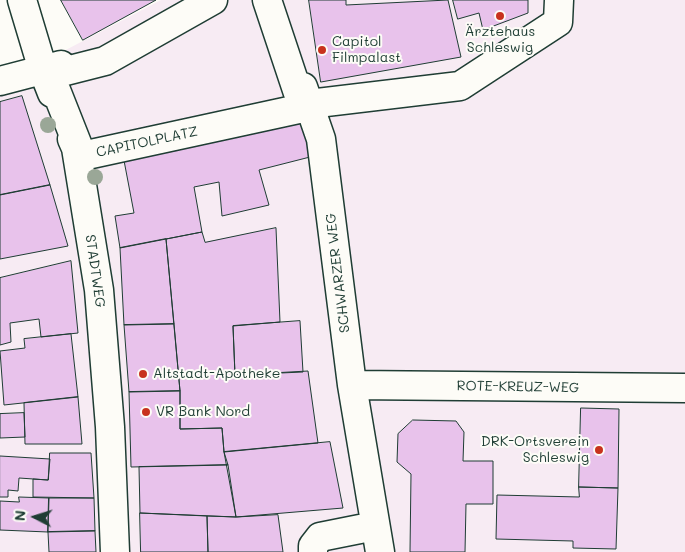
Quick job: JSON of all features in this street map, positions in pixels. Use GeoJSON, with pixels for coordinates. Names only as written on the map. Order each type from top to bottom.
{"type":"FeatureCollection","features":[{"type":"Feature","properties":{"kind":"street","name":"STADTWEG"},"geometry":{"type":"LineString","coordinates":[[22,0],[43,70],[76,148],[99,290],[110,427],[115,552]]}},
{"type":"Feature","properties":{"kind":"street"},"geometry":{"type":"LineString","coordinates":[[0,81],[103,53],[159,25],[199,0]]}},
{"type":"Feature","properties":{"kind":"street","name":"CAPITOLPLATZ"},"geometry":{"type":"LineString","coordinates":[[213,0],[106,61],[50,75],[82,156],[303,108],[266,0]]}},
{"type":"Feature","properties":{"kind":"street","name":"SCHWARZER WEG"},"geometry":{"type":"LineString","coordinates":[[274,0],[321,140],[352,385],[380,552]]}},
{"type":"Feature","properties":{"kind":"street"},"geometry":{"type":"LineString","coordinates":[[309,104],[460,86],[558,22],[559,0]]}},
{"type":"Feature","properties":{"kind":"street","name":"ROTE-KREUZ-WEG"},"geometry":{"type":"LineString","coordinates":[[352,385],[685,388]]}},
{"type":"Feature","properties":{"kind":"street"},"geometry":{"type":"LineString","coordinates":[[313,552],[313,546],[320,537],[375,526]]}},
{"type":"Feature","properties":{"kind":"shaded area"},"geometry":{"type":"Polygon","coordinates":[[[161,0],[685,0],[685,552],[0,552],[0,73],[41,63],[161,0]]]}},
{"type":"Feature","properties":{"kind":"building"},"geometry":{"type":"Polygon","coordinates":[[[61,0],[156,0],[83,40],[61,0]]]}},
{"type":"Feature","properties":{"kind":"building"},"geometry":{"type":"Polygon","coordinates":[[[309,0],[346,0],[346,5],[448,0],[461,57],[321,82],[309,0]]]}},
{"type":"Feature","properties":{"kind":"building","name":"Ärztehaus Schleswig"},"geometry":{"type":"Polygon","coordinates":[[[453,0],[528,0],[528,13],[483,30],[479,13],[458,19],[453,0]]]}},
{"type":"Feature","properties":{"kind":"building"},"geometry":{"type":"Polygon","coordinates":[[[22,96],[50,185],[0,195],[0,102],[22,96]]]}},
{"type":"Feature","properties":{"kind":"building"},"geometry":{"type":"Polygon","coordinates":[[[301,114],[310,157],[259,170],[269,205],[222,216],[219,182],[194,187],[202,232],[120,248],[115,216],[134,213],[122,150],[301,114]]]}},
{"type":"Feature","properties":{"kind":"building"},"geometry":{"type":"Polygon","coordinates":[[[50,185],[68,246],[0,259],[0,195],[50,185]]]}},
{"type":"Feature","properties":{"kind":"building"},"geometry":{"type":"Polygon","coordinates":[[[276,228],[280,322],[233,326],[235,375],[308,371],[318,443],[224,452],[222,428],[180,429],[180,391],[166,239],[202,232],[205,242],[276,228]]]}},
{"type":"Feature","properties":{"kind":"building"},"geometry":{"type":"Polygon","coordinates":[[[166,239],[174,324],[124,325],[120,248],[166,239]]]}},
{"type":"Feature","properties":{"kind":"building"},"geometry":{"type":"Polygon","coordinates":[[[71,261],[78,333],[41,337],[39,319],[10,323],[11,342],[0,345],[0,278],[71,261]]]}},
{"type":"Feature","properties":{"kind":"building"},"geometry":{"type":"Polygon","coordinates":[[[300,321],[303,372],[235,375],[233,326],[300,321]]]}},
{"type":"Feature","properties":{"kind":"building"},"geometry":{"type":"Polygon","coordinates":[[[174,324],[180,391],[129,392],[124,325],[174,324]]]}},
{"type":"Feature","properties":{"kind":"building"},"geometry":{"type":"Polygon","coordinates":[[[71,334],[78,397],[4,405],[0,351],[25,348],[24,339],[71,334]]]}},
{"type":"Feature","properties":{"kind":"building"},"geometry":{"type":"Polygon","coordinates":[[[180,391],[180,429],[222,428],[224,452],[228,465],[131,467],[129,392],[180,391]]]}},
{"type":"Feature","properties":{"kind":"building"},"geometry":{"type":"Polygon","coordinates":[[[78,397],[82,444],[25,444],[24,403],[78,397]]]}},
{"type":"Feature","properties":{"kind":"building","name":"DRK-Ortsverein Schleswig"},"geometry":{"type":"Polygon","coordinates":[[[581,408],[619,409],[618,488],[579,487],[581,408]]]}},
{"type":"Feature","properties":{"kind":"building"},"geometry":{"type":"Polygon","coordinates":[[[24,413],[25,437],[0,438],[0,414],[24,413]]]}},
{"type":"Feature","properties":{"kind":"building"},"geometry":{"type":"Polygon","coordinates":[[[413,420],[456,421],[464,432],[463,461],[493,461],[493,504],[466,504],[465,552],[410,552],[411,474],[397,462],[398,434],[413,420]]]}},
{"type":"Feature","properties":{"kind":"building"},"geometry":{"type":"Polygon","coordinates":[[[330,442],[343,508],[236,517],[224,452],[330,442]]]}},
{"type":"Feature","properties":{"kind":"building"},"geometry":{"type":"Polygon","coordinates":[[[50,453],[91,453],[94,498],[33,497],[33,479],[48,480],[50,453]]]}},
{"type":"Feature","properties":{"kind":"building"},"geometry":{"type":"Polygon","coordinates":[[[0,456],[50,459],[48,480],[19,478],[18,491],[8,490],[8,497],[0,497],[0,456]]]}},
{"type":"Feature","properties":{"kind":"building"},"geometry":{"type":"Polygon","coordinates":[[[228,465],[236,517],[140,513],[139,467],[228,465]]]}},
{"type":"Feature","properties":{"kind":"building"},"geometry":{"type":"Polygon","coordinates":[[[579,487],[618,488],[616,549],[573,548],[573,541],[496,539],[497,495],[579,497],[579,487]]]}},
{"type":"Feature","properties":{"kind":"building"},"geometry":{"type":"Polygon","coordinates":[[[19,497],[49,498],[48,532],[0,530],[0,501],[19,502],[19,497]]]}},
{"type":"Feature","properties":{"kind":"building"},"geometry":{"type":"Polygon","coordinates":[[[49,498],[94,498],[95,531],[48,532],[49,498]]]}},
{"type":"Feature","properties":{"kind":"building"},"geometry":{"type":"Polygon","coordinates":[[[140,513],[207,516],[208,552],[141,552],[140,513]]]}},
{"type":"Feature","properties":{"kind":"building"},"geometry":{"type":"Polygon","coordinates":[[[278,515],[283,552],[208,552],[207,516],[278,515]]]}},
{"type":"Feature","properties":{"kind":"building"},"geometry":{"type":"Polygon","coordinates":[[[95,531],[96,552],[49,552],[48,532],[95,531]]]}},
{"type":"Feature","properties":{"kind":"place","name":"Ärztehaus Schleswig"},"geometry":{"type":"Point","coordinates":[500,16]}},
{"type":"Feature","properties":{"kind":"place","name":"Capitol Filmpalast"},"geometry":{"type":"Point","coordinates":[322,50]}},
{"type":"Feature","properties":{"kind":"place","name":"Altstadt-Apotheke"},"geometry":{"type":"Point","coordinates":[143,374]}},
{"type":"Feature","properties":{"kind":"place","name":"VR Bank Nord"},"geometry":{"type":"Point","coordinates":[146,412]}},
{"type":"Feature","properties":{"kind":"place","name":"DRK-Ortsverein Schleswig"},"geometry":{"type":"Point","coordinates":[599,450]}}]}
